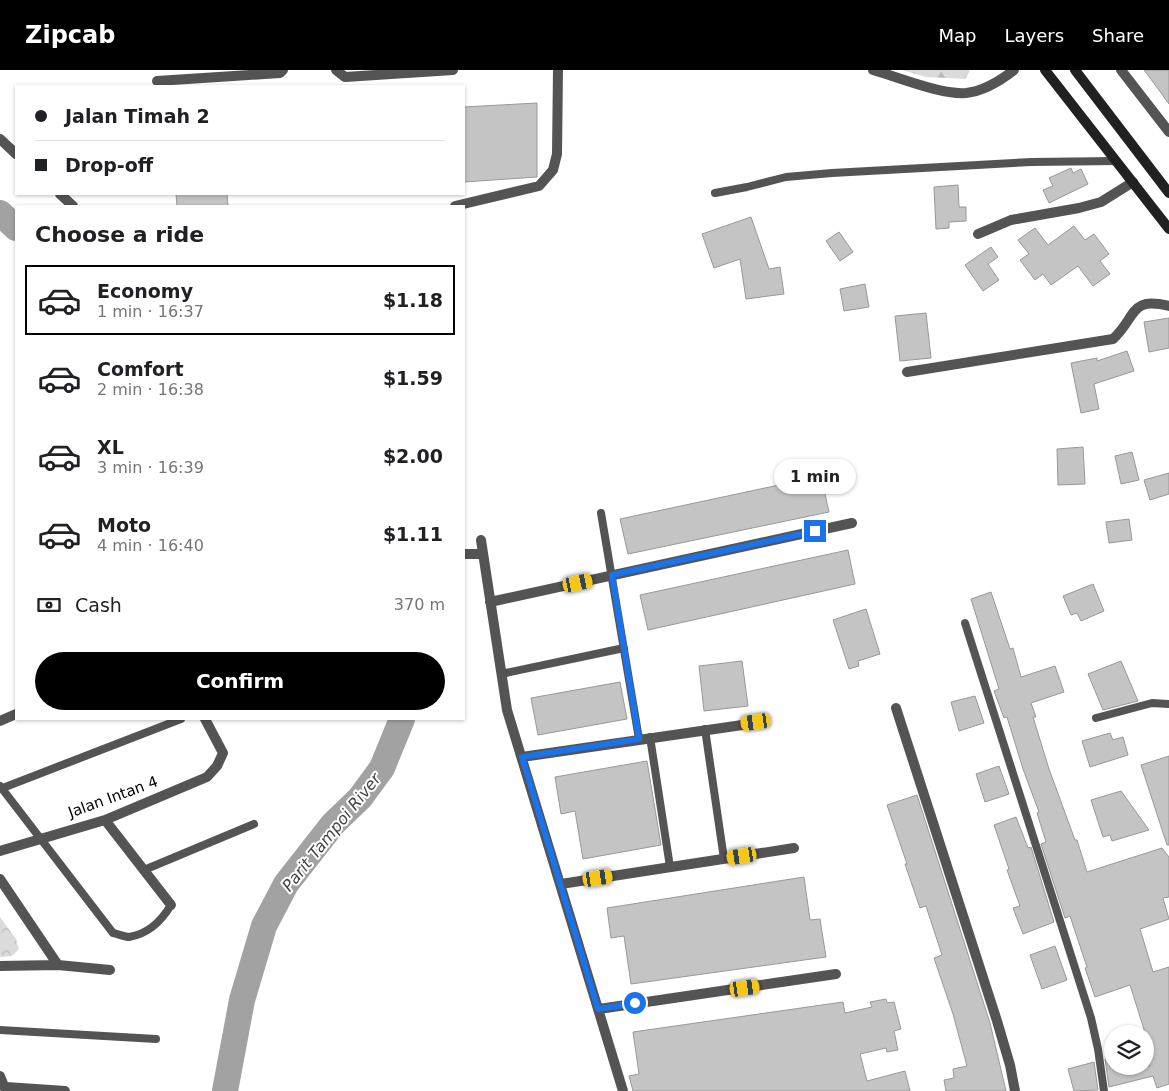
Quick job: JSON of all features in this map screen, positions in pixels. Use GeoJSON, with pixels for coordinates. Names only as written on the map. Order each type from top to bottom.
{"type":"FeatureCollection","features":[{"type":"Feature","properties":{"kind":"main road"},"geometry":{"type":"LineString","coordinates":[[1046,70],[1169,229]]}},
{"type":"Feature","properties":{"kind":"main road"},"geometry":{"type":"LineString","coordinates":[[1074,70],[1169,193]]}},
{"type":"Feature","properties":{"kind":"street"},"geometry":{"type":"LineString","coordinates":[[157,81],[280,73],[283,70]]}},
{"type":"Feature","properties":{"kind":"street"},"geometry":{"type":"LineString","coordinates":[[336,70],[345,77],[453,70]]}},
{"type":"Feature","properties":{"kind":"street"},"geometry":{"type":"LineString","coordinates":[[459,205],[539,186],[553,170],[557,154],[558,70]]}},
{"type":"Feature","properties":{"kind":"street"},"geometry":{"type":"LineString","coordinates":[[873,70],[940,90],[965,93],[987,88],[1014,70]]}},
{"type":"Feature","properties":{"kind":"street"},"geometry":{"type":"LineString","coordinates":[[1121,70],[1169,132]]}},
{"type":"Feature","properties":{"kind":"street"},"geometry":{"type":"LineString","coordinates":[[0,139],[15,153]]}},
{"type":"Feature","properties":{"kind":"street"},"geometry":{"type":"LineString","coordinates":[[978,234],[1011,220],[1079,208],[1101,202],[1133,182]]}},
{"type":"Feature","properties":{"kind":"street"},"geometry":{"type":"LineString","coordinates":[[61,195],[72,205]]}},
{"type":"Feature","properties":{"kind":"street"},"geometry":{"type":"LineString","coordinates":[[907,372],[1113,339],[1122,330],[1133,311],[1142,303],[1154,302],[1169,306]]}},
{"type":"Feature","properties":{"kind":"street"},"geometry":{"type":"LineString","coordinates":[[490,602],[852,523]]}},
{"type":"Feature","properties":{"kind":"street"},"geometry":{"type":"LineString","coordinates":[[482,540],[507,710],[623,1091]]}},
{"type":"Feature","properties":{"kind":"street"},"geometry":{"type":"LineString","coordinates":[[465,554],[483,554]]}},
{"type":"Feature","properties":{"kind":"street"},"geometry":{"type":"LineString","coordinates":[[896,708],[997,1021],[1010,1065],[1015,1091]]}},
{"type":"Feature","properties":{"kind":"street"},"geometry":{"type":"LineString","coordinates":[[0,721],[15,714]]}},
{"type":"Feature","properties":{"kind":"street","name":"Jalan Intan 4"},"geometry":{"type":"LineString","coordinates":[[0,851],[105,820],[206,776],[217,766],[223,753],[206,720]]}},
{"type":"Feature","properties":{"kind":"street"},"geometry":{"type":"LineString","coordinates":[[522,757],[756,722]]}},
{"type":"Feature","properties":{"kind":"street"},"geometry":{"type":"LineString","coordinates":[[105,820],[172,905]]}},
{"type":"Feature","properties":{"kind":"street"},"geometry":{"type":"LineString","coordinates":[[561,884],[794,848]]}},
{"type":"Feature","properties":{"kind":"street"},"geometry":{"type":"LineString","coordinates":[[0,879],[58,965]]}},
{"type":"Feature","properties":{"kind":"street"},"geometry":{"type":"LineString","coordinates":[[0,966],[58,965],[110,970]]}},
{"type":"Feature","properties":{"kind":"street"},"geometry":{"type":"LineString","coordinates":[[598,1009],[836,974]]}},
{"type":"Feature","properties":{"kind":"street"},"geometry":{"type":"LineString","coordinates":[[0,1076],[6,1089],[65,1091]]}},
{"type":"Feature","properties":{"kind":"lane"},"geometry":{"type":"LineString","coordinates":[[715,193],[786,177],[832,173],[1031,162],[1116,161]]}},
{"type":"Feature","properties":{"kind":"lane"},"geometry":{"type":"LineString","coordinates":[[601,513],[624,648],[645,738],[670,867]]}},
{"type":"Feature","properties":{"kind":"lane"},"geometry":{"type":"LineString","coordinates":[[965,623],[1091,1018],[1104,1091]]}},
{"type":"Feature","properties":{"kind":"lane"},"geometry":{"type":"LineString","coordinates":[[501,674],[624,648]]}},
{"type":"Feature","properties":{"kind":"lane"},"geometry":{"type":"LineString","coordinates":[[1096,718],[1152,703],[1169,704]]}},
{"type":"Feature","properties":{"kind":"lane"},"geometry":{"type":"LineString","coordinates":[[172,905],[164,917],[145,931],[128,937],[113,933],[1,788],[178,720]]}},
{"type":"Feature","properties":{"kind":"lane"},"geometry":{"type":"LineString","coordinates":[[704,730],[724,858]]}},
{"type":"Feature","properties":{"kind":"lane"},"geometry":{"type":"LineString","coordinates":[[144,870],[254,824]]}},
{"type":"Feature","properties":{"kind":"lane"},"geometry":{"type":"LineString","coordinates":[[0,1030],[156,1040]]}},
{"type":"Feature","properties":{"kind":"green space"},"geometry":{"type":"Polygon","coordinates":[[[902,70],[970,70],[965,79],[926,77],[902,70]]]}},
{"type":"Feature","properties":{"kind":"green space"},"geometry":{"type":"Polygon","coordinates":[[[0,917],[16,939],[19,949],[12,956],[0,957],[0,917]]]}},
{"type":"Feature","properties":{"kind":"building"},"geometry":{"type":"Polygon","coordinates":[[[1144,70],[1169,70],[1169,104],[1153,82],[1144,70]]]}},
{"type":"Feature","properties":{"kind":"building"},"geometry":{"type":"Polygon","coordinates":[[[537,103],[537,177],[465,182],[465,107],[537,103]]]}},
{"type":"Feature","properties":{"kind":"building"},"geometry":{"type":"Polygon","coordinates":[[[1071,168],[1073,173],[1081,169],[1088,184],[1049,203],[1043,190],[1053,186],[1049,178],[1071,168]]]}},
{"type":"Feature","properties":{"kind":"building"},"geometry":{"type":"Polygon","coordinates":[[[958,185],[959,207],[966,207],[966,221],[949,222],[949,228],[936,229],[934,187],[958,185]]]}},
{"type":"Feature","properties":{"kind":"building"},"geometry":{"type":"Polygon","coordinates":[[[176,195],[227,195],[228,205],[177,205],[176,195]]]}},
{"type":"Feature","properties":{"kind":"building"},"geometry":{"type":"Polygon","coordinates":[[[751,217],[769,269],[780,267],[784,294],[746,299],[740,259],[714,268],[702,234],[751,217]]]}},
{"type":"Feature","properties":{"kind":"building"},"geometry":{"type":"Polygon","coordinates":[[[1074,226],[1085,240],[1094,234],[1109,254],[1100,261],[1110,274],[1093,286],[1078,266],[1051,285],[1043,274],[1035,280],[1020,260],[1029,254],[1018,240],[1035,228],[1048,245],[1074,226]]]}},
{"type":"Feature","properties":{"kind":"building"},"geometry":{"type":"Polygon","coordinates":[[[839,232],[853,252],[840,261],[826,241],[839,232]]]}},
{"type":"Feature","properties":{"kind":"building"},"geometry":{"type":"Polygon","coordinates":[[[991,247],[998,257],[988,264],[999,280],[983,291],[965,265],[991,247]]]}},
{"type":"Feature","properties":{"kind":"building"},"geometry":{"type":"Polygon","coordinates":[[[865,284],[869,307],[844,311],[840,289],[865,284]]]}},
{"type":"Feature","properties":{"kind":"building"},"geometry":{"type":"Polygon","coordinates":[[[926,313],[931,358],[900,361],[895,316],[926,313]]]}},
{"type":"Feature","properties":{"kind":"building"},"geometry":{"type":"Polygon","coordinates":[[[1169,318],[1169,348],[1149,352],[1144,322],[1169,318]]]}},
{"type":"Feature","properties":{"kind":"building"},"geometry":{"type":"Polygon","coordinates":[[[1127,351],[1134,371],[1094,384],[1099,409],[1081,413],[1071,363],[1097,358],[1097,361],[1127,351]]]}},
{"type":"Feature","properties":{"kind":"building"},"geometry":{"type":"Polygon","coordinates":[[[1083,447],[1085,484],[1058,485],[1057,449],[1083,447]]]}},
{"type":"Feature","properties":{"kind":"building"},"geometry":{"type":"Polygon","coordinates":[[[1132,452],[1139,480],[1121,484],[1115,456],[1132,452]]]}},
{"type":"Feature","properties":{"kind":"building"},"geometry":{"type":"Polygon","coordinates":[[[1169,473],[1169,494],[1150,500],[1144,480],[1169,473]]]}},
{"type":"Feature","properties":{"kind":"building"},"geometry":{"type":"Polygon","coordinates":[[[821,476],[829,512],[628,554],[620,519],[821,476]]]}},
{"type":"Feature","properties":{"kind":"building"},"geometry":{"type":"Polygon","coordinates":[[[1129,519],[1132,540],[1109,543],[1106,522],[1129,519]]]}},
{"type":"Feature","properties":{"kind":"building"},"geometry":{"type":"Polygon","coordinates":[[[848,550],[855,584],[648,630],[640,595],[848,550]]]}},
{"type":"Feature","properties":{"kind":"building"},"geometry":{"type":"Polygon","coordinates":[[[1093,584],[1104,611],[1081,621],[1077,613],[1071,615],[1063,596],[1093,584]]]}},
{"type":"Feature","properties":{"kind":"building"},"geometry":{"type":"Polygon","coordinates":[[[991,592],[1010,649],[1013,648],[1021,677],[1055,666],[1064,692],[1031,703],[1036,717],[1033,717],[1049,769],[1075,840],[1077,840],[1087,872],[1162,848],[1169,857],[1169,897],[1163,898],[1169,919],[1140,929],[1153,972],[1169,967],[1169,1084],[1157,1088],[1153,1076],[1109,1087],[1107,1075],[1154,1075],[1154,1025],[1143,1025],[1130,985],[1095,997],[1070,916],[1065,918],[1041,844],[1046,842],[1037,813],[1039,812],[1007,717],[1004,718],[994,691],[999,689],[971,599],[991,592]]]}},
{"type":"Feature","properties":{"kind":"building"},"geometry":{"type":"Polygon","coordinates":[[[866,609],[880,654],[858,661],[859,666],[849,669],[833,620],[866,609]]]}},
{"type":"Feature","properties":{"kind":"building"},"geometry":{"type":"Polygon","coordinates":[[[742,661],[748,706],[704,711],[699,666],[742,661]]]}},
{"type":"Feature","properties":{"kind":"building"},"geometry":{"type":"Polygon","coordinates":[[[1121,661],[1138,701],[1103,710],[1088,674],[1121,661]]]}},
{"type":"Feature","properties":{"kind":"building"},"geometry":{"type":"Polygon","coordinates":[[[620,682],[627,719],[538,735],[531,698],[620,682]]]}},
{"type":"Feature","properties":{"kind":"building"},"geometry":{"type":"Polygon","coordinates":[[[975,696],[984,723],[959,731],[951,702],[975,696]]]}},
{"type":"Feature","properties":{"kind":"building"},"geometry":{"type":"Polygon","coordinates":[[[1110,733],[1113,740],[1123,737],[1128,755],[1090,767],[1082,741],[1110,733]]]}},
{"type":"Feature","properties":{"kind":"building"},"geometry":{"type":"Polygon","coordinates":[[[1169,756],[1169,845],[1167,845],[1141,765],[1169,756]]]}},
{"type":"Feature","properties":{"kind":"building"},"geometry":{"type":"Polygon","coordinates":[[[647,761],[661,845],[583,859],[575,811],[561,814],[555,777],[647,761]]]}},
{"type":"Feature","properties":{"kind":"building"},"geometry":{"type":"Polygon","coordinates":[[[999,766],[1009,794],[985,802],[976,774],[999,766]]]}},
{"type":"Feature","properties":{"kind":"building"},"geometry":{"type":"Polygon","coordinates":[[[1121,791],[1149,830],[1112,841],[1110,835],[1103,837],[1091,800],[1121,791]]]}},
{"type":"Feature","properties":{"kind":"building"},"geometry":{"type":"Polygon","coordinates":[[[917,795],[990,1023],[1006,1091],[946,1091],[944,1080],[954,1078],[953,1069],[967,1066],[953,1014],[934,958],[942,955],[926,906],[920,908],[887,805],[917,795]]]}},
{"type":"Feature","properties":{"kind":"building"},"geometry":{"type":"Polygon","coordinates":[[[1016,817],[1028,848],[1031,847],[1054,922],[1023,934],[1013,908],[1020,906],[994,825],[1016,817]]]}},
{"type":"Feature","properties":{"kind":"building"},"geometry":{"type":"Polygon","coordinates":[[[804,877],[810,920],[820,919],[826,957],[631,984],[624,936],[611,938],[607,908],[804,877]]]}},
{"type":"Feature","properties":{"kind":"building"},"geometry":{"type":"Polygon","coordinates":[[[1055,946],[1067,980],[1042,989],[1030,955],[1055,946]]]}},
{"type":"Feature","properties":{"kind":"building"},"geometry":{"type":"Polygon","coordinates":[[[886,999],[887,1003],[894,1002],[901,1029],[894,1031],[898,1050],[887,1052],[886,1048],[860,1054],[867,1081],[905,1071],[910,1091],[633,1091],[629,1076],[639,1074],[633,1032],[843,1002],[845,1013],[872,1007],[870,1002],[886,999]]]}},
{"type":"Feature","properties":{"kind":"building"},"geometry":{"type":"Polygon","coordinates":[[[1094,1062],[1098,1090],[1074,1091],[1068,1069],[1094,1062]]]}},
{"type":"Feature","properties":{"kind":"waterway","name":"Parit Tampoi River"},"geometry":{"type":"LineString","coordinates":[[0,213],[15,227]]}},
{"type":"Feature","properties":{"kind":"waterway","name":"Parit Tampoi River"},"geometry":{"type":"LineString","coordinates":[[225,1091],[242,1000],[264,926],[286,884],[333,824],[360,798],[382,768],[402,720]]}},
{"type":"Feature","properties":{"kind":"route"},"geometry":{"type":"LineString","coordinates":[[635,1003],[598,1009],[522,757],[639,739],[612,575],[815,531]]}}]}
